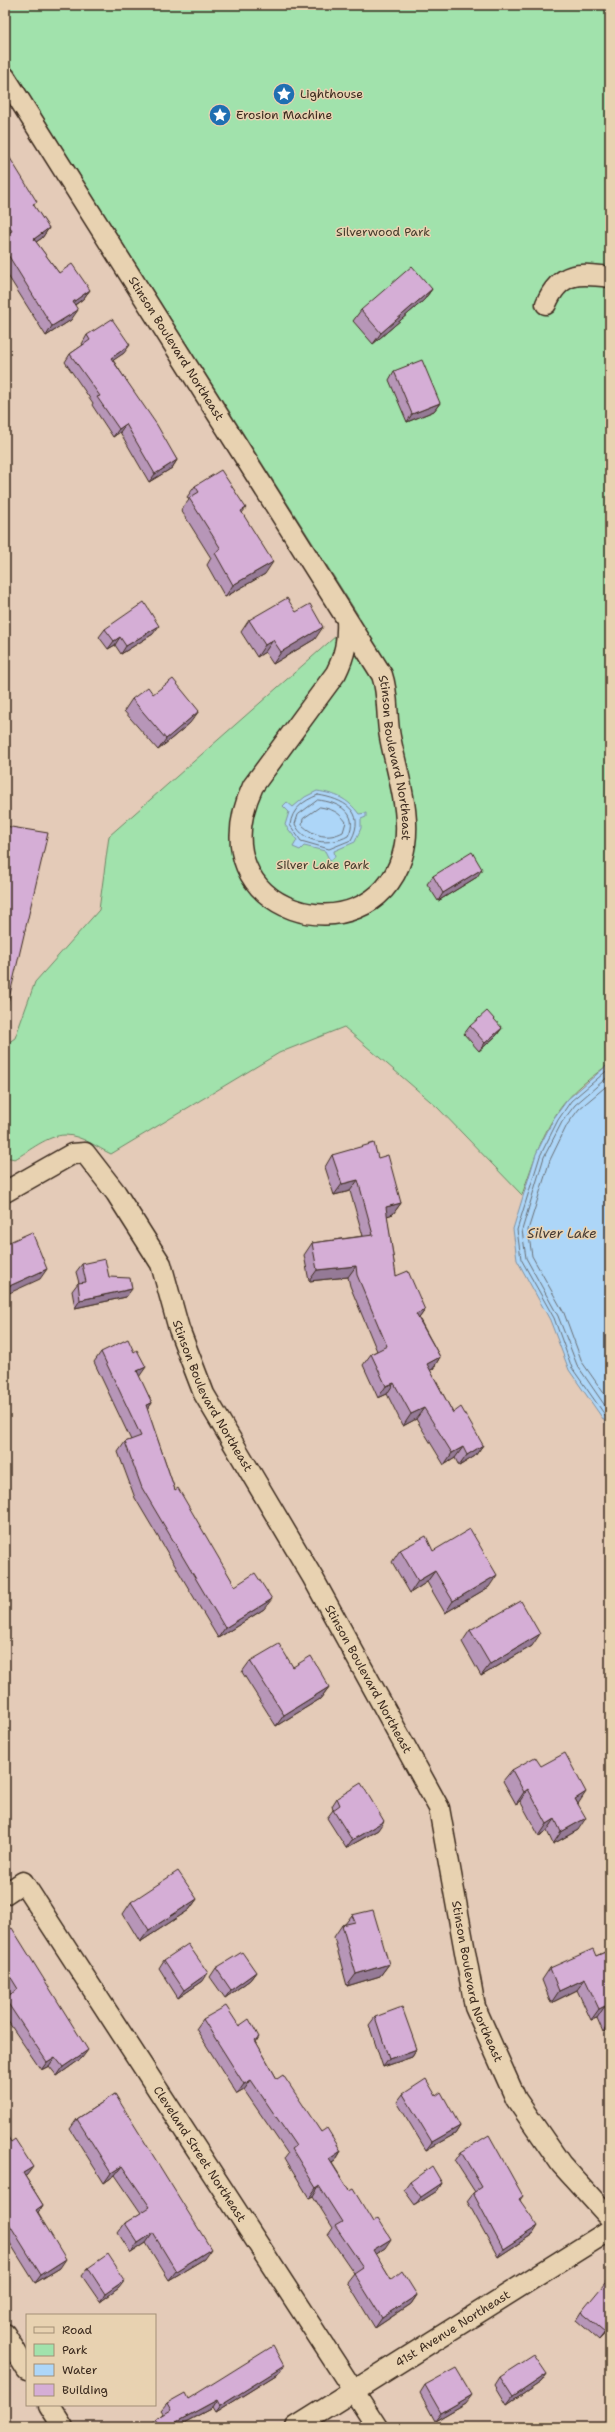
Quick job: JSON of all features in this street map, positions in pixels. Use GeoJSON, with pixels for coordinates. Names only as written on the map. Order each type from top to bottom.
{"type":"FeatureCollection","features":[{"type":"Feature","properties":{"kind":"street","name":"Stinson Boulevard Northeast"},"geometry":{"type":"LineString","coordinates":[[5,77],[382,675],[386,686],[388,729],[405,814],[406,835],[402,857],[397,869],[380,892],[364,904],[347,912],[314,915],[295,911],[274,901],[259,886],[247,867],[241,849],[240,825],[244,805],[253,786],[336,673],[344,656],[348,638],[347,620]]}},
{"type":"Feature","properties":{"kind":"street"},"geometry":{"type":"LineString","coordinates":[[546,304],[550,294],[565,278],[577,274],[610,278]]}},
{"type":"Feature","properties":{"kind":"street","name":"Stinson Boulevard Northeast"},"geometry":{"type":"LineString","coordinates":[[5,1192],[72,1154],[85,1153],[116,1193],[161,1264],[180,1333],[204,1394],[313,1578],[439,1808],[475,2007],[516,2099],[553,2155],[610,2218]]}},
{"type":"Feature","properties":{"kind":"street","name":"Cleveland Street Northeast"},"geometry":{"type":"LineString","coordinates":[[5,1894],[23,1882],[377,2427]]}},
{"type":"Feature","properties":{"kind":"street","name":"41st Avenue Northeast"},"geometry":{"type":"LineString","coordinates":[[296,2427],[610,2230]]}},
{"type":"Feature","properties":{"kind":"street"},"geometry":{"type":"LineString","coordinates":[[5,2334],[26,2368]]}},
{"type":"Feature","properties":{"kind":"street"},"geometry":{"type":"LineString","coordinates":[[50,2406],[63,2427]]}},
{"type":"Feature","properties":{"kind":"green space","name":"Silverwood Park"},"geometry":{"type":"Polygon","coordinates":[[[5,5],[610,5],[610,1063],[578,1089],[568,1099],[552,1120],[530,1170],[522,1195],[437,1107],[344,1027],[279,1053],[111,1154],[83,1139],[65,1135],[45,1140],[15,1159],[5,1157],[5,1045],[15,1038],[35,982],[99,910],[109,836],[336,636],[360,618],[5,57],[5,5]]]}},
{"type":"Feature","properties":{"kind":"water"},"geometry":{"type":"Polygon","coordinates":[[[317,791],[335,795],[345,800],[359,814],[366,813],[366,817],[361,819],[361,828],[355,842],[334,851],[335,857],[330,861],[325,851],[304,846],[300,850],[293,847],[297,840],[285,825],[289,812],[283,806],[287,802],[293,807],[305,797],[317,791]]]}},
{"type":"Feature","properties":{"kind":"water","name":"Silver Lake"},"geometry":{"type":"Polygon","coordinates":[[[610,1063],[610,1429],[569,1370],[550,1320],[517,1260],[513,1229],[536,1154],[554,1118],[568,1099],[610,1063]]]}},
{"type":"Feature","properties":{"kind":"building"},"geometry":{"type":"Polygon","coordinates":[[[5,150],[37,202],[33,204],[49,228],[34,239],[59,273],[72,264],[90,290],[73,302],[78,310],[52,326],[5,250],[5,235],[12,231],[5,219],[5,150]]]}},
{"type":"Feature","properties":{"kind":"building"},"geometry":{"type":"Polygon","coordinates":[[[412,266],[432,289],[381,333],[361,310],[412,266]]]}},
{"type":"Feature","properties":{"kind":"building"},"geometry":{"type":"Polygon","coordinates":[[[112,319],[130,345],[111,358],[157,425],[177,460],[155,474],[126,424],[119,429],[97,397],[100,396],[70,354],[90,340],[87,335],[112,319]]]}},
{"type":"Feature","properties":{"kind":"building"},"geometry":{"type":"Polygon","coordinates":[[[422,360],[440,403],[412,414],[394,371],[422,360]]]}},
{"type":"Feature","properties":{"kind":"building"},"geometry":{"type":"Polygon","coordinates":[[[221,470],[246,508],[241,511],[273,562],[233,585],[215,553],[221,549],[189,498],[199,492],[195,486],[221,470]]]}},
{"type":"Feature","properties":{"kind":"building"},"geometry":{"type":"Polygon","coordinates":[[[287,598],[296,612],[310,604],[323,627],[281,652],[273,640],[265,645],[249,620],[287,598]]]}},
{"type":"Feature","properties":{"kind":"building"},"geometry":{"type":"Polygon","coordinates":[[[144,602],[159,626],[126,646],[120,637],[114,641],[105,629],[144,602]]]}},
{"type":"Feature","properties":{"kind":"building"},"geometry":{"type":"Polygon","coordinates":[[[173,679],[199,711],[166,739],[132,699],[148,687],[153,694],[173,679]]]}},
{"type":"Feature","properties":{"kind":"building"},"geometry":{"type":"Polygon","coordinates":[[[5,826],[48,833],[6,1011],[5,1011],[5,826]]]}},
{"type":"Feature","properties":{"kind":"building"},"geometry":{"type":"Polygon","coordinates":[[[472,852],[482,869],[443,893],[433,876],[472,852]]]}},
{"type":"Feature","properties":{"kind":"building"},"geometry":{"type":"Polygon","coordinates":[[[487,1011],[502,1028],[485,1043],[470,1026],[487,1011]]]}},
{"type":"Feature","properties":{"kind":"building"},"geometry":{"type":"Polygon","coordinates":[[[374,1143],[378,1158],[388,1155],[401,1203],[386,1207],[396,1276],[408,1271],[425,1310],[416,1314],[440,1357],[427,1364],[453,1413],[461,1407],[483,1445],[467,1455],[463,1447],[452,1453],[424,1408],[411,1414],[394,1383],[386,1386],[371,1354],[387,1346],[357,1275],[356,1266],[317,1270],[312,1243],[373,1235],[358,1180],[342,1184],[332,1155],[374,1143]]]}},
{"type":"Feature","properties":{"kind":"building"},"geometry":{"type":"Polygon","coordinates":[[[32,1232],[47,1269],[5,1288],[5,1244],[32,1232]]]}},
{"type":"Feature","properties":{"kind":"building"},"geometry":{"type":"Polygon","coordinates":[[[105,1259],[109,1277],[130,1278],[132,1289],[80,1300],[78,1283],[86,1282],[82,1264],[105,1259]]]}},
{"type":"Feature","properties":{"kind":"building"},"geometry":{"type":"Polygon","coordinates":[[[128,1339],[134,1352],[137,1350],[146,1367],[137,1371],[152,1403],[146,1405],[175,1490],[178,1488],[235,1586],[255,1573],[272,1599],[225,1628],[142,1488],[125,1442],[141,1436],[101,1352],[128,1339]]]}},
{"type":"Feature","properties":{"kind":"building"},"geometry":{"type":"Polygon","coordinates":[[[470,1529],[497,1575],[453,1601],[435,1571],[418,1581],[400,1550],[426,1536],[433,1551],[470,1529]]]}},
{"type":"Feature","properties":{"kind":"building"},"geometry":{"type":"Polygon","coordinates":[[[521,1601],[540,1634],[490,1664],[470,1630],[521,1601]]]}},
{"type":"Feature","properties":{"kind":"building"},"geometry":{"type":"Polygon","coordinates":[[[279,1644],[293,1667],[311,1656],[329,1687],[284,1715],[250,1661],[279,1644]]]}},
{"type":"Feature","properties":{"kind":"building"},"geometry":{"type":"Polygon","coordinates":[[[565,1753],[586,1792],[575,1799],[586,1818],[561,1832],[555,1819],[547,1824],[528,1789],[524,1792],[512,1770],[535,1757],[541,1766],[565,1753]]]}},
{"type":"Feature","properties":{"kind":"building"},"geometry":{"type":"Polygon","coordinates":[[[361,1783],[384,1821],[352,1840],[333,1810],[340,1805],[337,1798],[361,1783]]]}},
{"type":"Feature","properties":{"kind":"building"},"geometry":{"type":"Polygon","coordinates":[[[178,1871],[197,1899],[149,1930],[131,1902],[178,1871]]]}},
{"type":"Feature","properties":{"kind":"building"},"geometry":{"type":"Polygon","coordinates":[[[373,1910],[389,1964],[356,1974],[342,1925],[355,1922],[352,1915],[373,1910]]]}},
{"type":"Feature","properties":{"kind":"building"},"geometry":{"type":"Polygon","coordinates":[[[12,1928],[88,2050],[63,2067],[55,2057],[47,2062],[5,1999],[18,1989],[5,1968],[5,1932],[12,1928]]]}},
{"type":"Feature","properties":{"kind":"building"},"geometry":{"type":"Polygon","coordinates":[[[188,1944],[208,1973],[184,1990],[164,1960],[188,1944]]]}},
{"type":"Feature","properties":{"kind":"building"},"geometry":{"type":"Polygon","coordinates":[[[593,1949],[596,1956],[610,1950],[610,2018],[605,2006],[599,2009],[585,1979],[559,1991],[550,1968],[593,1949]]]}},
{"type":"Feature","properties":{"kind":"building"},"geometry":{"type":"Polygon","coordinates":[[[242,1952],[256,1972],[231,1990],[216,1968],[242,1952]]]}},
{"type":"Feature","properties":{"kind":"building"},"geometry":{"type":"Polygon","coordinates":[[[226,2006],[239,2026],[249,2019],[259,2037],[255,2040],[277,2079],[283,2075],[321,2132],[327,2128],[341,2151],[329,2159],[349,2191],[353,2189],[373,2222],[378,2218],[391,2239],[373,2250],[391,2280],[402,2271],[417,2295],[382,2318],[354,2273],[363,2267],[335,2226],[342,2222],[319,2186],[316,2188],[292,2149],[296,2146],[251,2080],[244,2084],[203,2019],[226,2006]]]}},
{"type":"Feature","properties":{"kind":"building"},"geometry":{"type":"Polygon","coordinates":[[[402,2007],[417,2049],[389,2059],[375,2017],[402,2007]]]}},
{"type":"Feature","properties":{"kind":"building"},"geometry":{"type":"Polygon","coordinates":[[[426,2079],[436,2096],[441,2092],[460,2126],[432,2142],[403,2094],[426,2079]]]}},
{"type":"Feature","properties":{"kind":"building"},"geometry":{"type":"Polygon","coordinates":[[[115,2094],[211,2249],[176,2271],[153,2233],[138,2243],[125,2223],[150,2207],[122,2166],[111,2173],[77,2119],[115,2094]]]}},
{"type":"Feature","properties":{"kind":"building"},"geometry":{"type":"Polygon","coordinates":[[[5,2132],[11,2142],[15,2139],[33,2167],[23,2173],[43,2205],[36,2210],[66,2259],[41,2275],[5,2217],[5,2132]]]}},
{"type":"Feature","properties":{"kind":"building"},"geometry":{"type":"Polygon","coordinates":[[[489,2135],[523,2196],[519,2199],[538,2226],[503,2249],[473,2193],[482,2187],[461,2152],[489,2135]]]}},
{"type":"Feature","properties":{"kind":"building"},"geometry":{"type":"Polygon","coordinates":[[[432,2166],[442,2183],[421,2197],[410,2182],[432,2166]]]}},
{"type":"Feature","properties":{"kind":"building"},"geometry":{"type":"Polygon","coordinates":[[[108,2254],[125,2280],[105,2294],[88,2268],[108,2254]]]}},
{"type":"Feature","properties":{"kind":"building"},"geometry":{"type":"Polygon","coordinates":[[[610,2277],[610,2326],[605,2332],[581,2312],[610,2277]]]}},
{"type":"Feature","properties":{"kind":"building"},"geometry":{"type":"Polygon","coordinates":[[[273,2346],[284,2366],[220,2406],[217,2400],[167,2427],[161,2427],[156,2419],[171,2410],[167,2403],[185,2393],[188,2399],[273,2346]]]}},
{"type":"Feature","properties":{"kind":"building"},"geometry":{"type":"Polygon","coordinates":[[[534,2355],[547,2374],[513,2397],[500,2377],[534,2355]]]}},
{"type":"Feature","properties":{"kind":"building"},"geometry":{"type":"Polygon","coordinates":[[[456,2368],[472,2395],[441,2413],[425,2385],[456,2368]]]}},
{"type":"Feature","properties":{"kind":"place","name":"Lighthouse"},"geometry":{"type":"Point","coordinates":[284,94]}},
{"type":"Feature","properties":{"kind":"place","name":"Erosion Machine"},"geometry":{"type":"Point","coordinates":[220,115]}},
{"type":"Feature","properties":{"kind":"park label","name":"Silver Lake Park"},"geometry":{"type":"Point","coordinates":[323,865]}}]}
